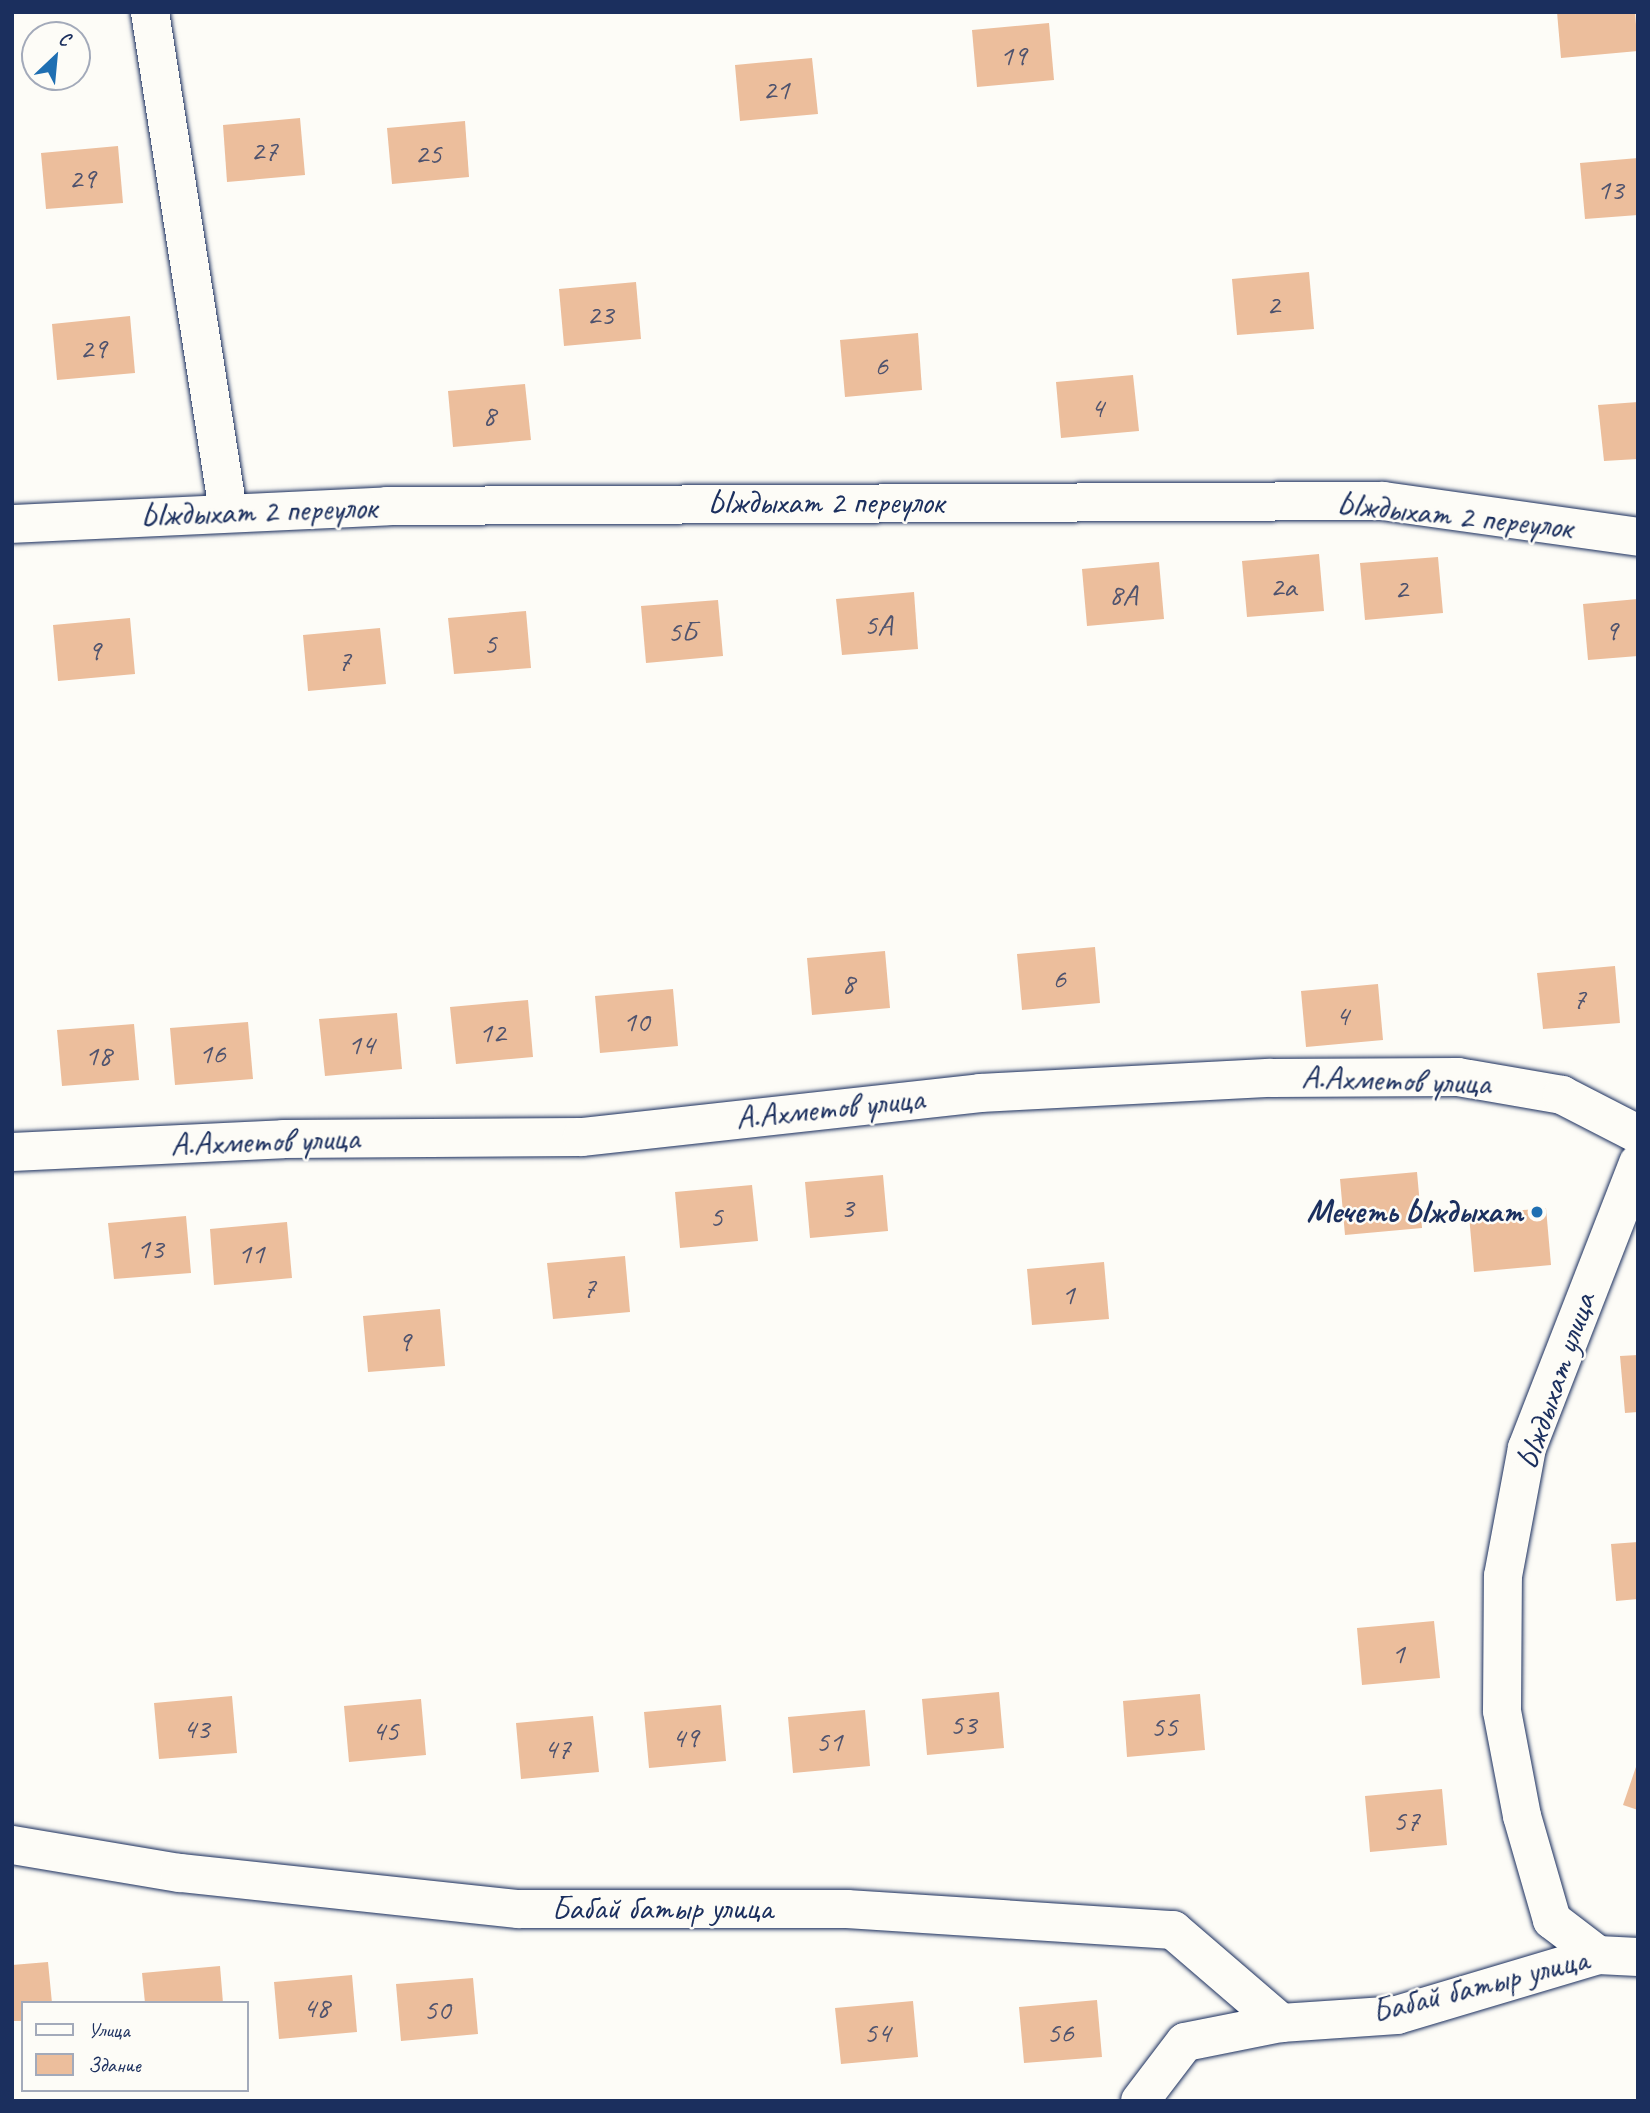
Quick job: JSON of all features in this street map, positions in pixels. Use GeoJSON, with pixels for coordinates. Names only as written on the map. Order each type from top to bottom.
{"type":"FeatureCollection","features":[{"type":"Feature","properties":{"kind":"street"},"geometry":{"type":"LineString","coordinates":[[150,12],[228,511]]}},
{"type":"Feature","properties":{"kind":"street","name":"Ыждыхат 2 переулок"},"geometry":{"type":"LineString","coordinates":[[12,524],[228,511],[1383,501],[1638,537]]}},
{"type":"Feature","properties":{"kind":"street","name":"А.Ахметов улица"},"geometry":{"type":"LineString","coordinates":[[12,1152],[283,1139],[582,1137],[980,1093],[1284,1077],[1458,1077],[1562,1094],[1638,1134]]}},
{"type":"Feature","properties":{"kind":"street","name":"Ыждыхат улица"},"geometry":{"type":"LineString","coordinates":[[1598,1955],[1552,1920],[1522,1816],[1502,1711],[1503,1577],[1527,1448],[1638,1163]]}},
{"type":"Feature","properties":{"kind":"street","name":"Бабай батыр улица"},"geometry":{"type":"LineString","coordinates":[[12,1845],[180,1873],[517,1909],[847,1909],[1173,1930],[1281,2023]]}},
{"type":"Feature","properties":{"kind":"street","name":"Бабай батыр улица"},"geometry":{"type":"LineString","coordinates":[[1140,2101],[1185,2042],[1281,2023],[1397,2015],[1598,1955],[1638,1957]]}},
{"type":"Feature","properties":{"kind":"building"},"geometry":{"type":"Polygon","coordinates":[[[1557,12],[1635,12],[1638,51],[1561,58],[1557,12]]]}},
{"type":"Feature","properties":{"kind":"building"},"geometry":{"type":"Polygon","coordinates":[[[1049,23],[1054,80],[977,87],[972,30],[1049,23]]]}},
{"type":"Feature","properties":{"kind":"building"},"geometry":{"type":"Polygon","coordinates":[[[812,58],[818,114],[740,121],[735,65],[812,58]]]}},
{"type":"Feature","properties":{"kind":"building"},"geometry":{"type":"Polygon","coordinates":[[[300,118],[305,175],[227,182],[223,125],[300,118]]]}},
{"type":"Feature","properties":{"kind":"building"},"geometry":{"type":"Polygon","coordinates":[[[465,121],[469,177],[392,184],[387,128],[465,121]]]}},
{"type":"Feature","properties":{"kind":"building"},"geometry":{"type":"Polygon","coordinates":[[[118,146],[123,203],[46,209],[41,153],[118,146]]]}},
{"type":"Feature","properties":{"kind":"building"},"geometry":{"type":"Polygon","coordinates":[[[1638,158],[1638,215],[1585,219],[1580,163],[1638,158]]]}},
{"type":"Feature","properties":{"kind":"building"},"geometry":{"type":"Polygon","coordinates":[[[1309,272],[1314,329],[1237,335],[1232,279],[1309,272]]]}},
{"type":"Feature","properties":{"kind":"building"},"geometry":{"type":"Polygon","coordinates":[[[636,282],[641,339],[564,346],[559,289],[636,282]]]}},
{"type":"Feature","properties":{"kind":"building"},"geometry":{"type":"Polygon","coordinates":[[[130,316],[135,373],[57,380],[52,324],[130,316]]]}},
{"type":"Feature","properties":{"kind":"building"},"geometry":{"type":"Polygon","coordinates":[[[918,333],[922,390],[845,397],[840,340],[918,333]]]}},
{"type":"Feature","properties":{"kind":"building"},"geometry":{"type":"Polygon","coordinates":[[[1133,375],[1139,431],[1061,438],[1056,382],[1133,375]]]}},
{"type":"Feature","properties":{"kind":"building"},"geometry":{"type":"Polygon","coordinates":[[[525,384],[531,440],[453,447],[448,391],[525,384]]]}},
{"type":"Feature","properties":{"kind":"building"},"geometry":{"type":"Polygon","coordinates":[[[1638,402],[1638,459],[1604,461],[1598,405],[1638,402]]]}},
{"type":"Feature","properties":{"kind":"building"},"geometry":{"type":"Polygon","coordinates":[[[1319,554],[1324,611],[1247,617],[1242,561],[1319,554]]]}},
{"type":"Feature","properties":{"kind":"building"},"geometry":{"type":"Polygon","coordinates":[[[1438,557],[1443,613],[1365,620],[1360,563],[1438,557]]]}},
{"type":"Feature","properties":{"kind":"building"},"geometry":{"type":"Polygon","coordinates":[[[1159,562],[1164,619],[1087,626],[1082,569],[1159,562]]]}},
{"type":"Feature","properties":{"kind":"building"},"geometry":{"type":"Polygon","coordinates":[[[914,592],[918,649],[842,655],[836,599],[914,592]]]}},
{"type":"Feature","properties":{"kind":"building"},"geometry":{"type":"Polygon","coordinates":[[[1638,599],[1638,656],[1588,660],[1583,604],[1638,599]]]}},
{"type":"Feature","properties":{"kind":"building"},"geometry":{"type":"Polygon","coordinates":[[[718,600],[723,656],[646,663],[641,606],[718,600]]]}},
{"type":"Feature","properties":{"kind":"building"},"geometry":{"type":"Polygon","coordinates":[[[526,611],[531,668],[454,674],[448,618],[526,611]]]}},
{"type":"Feature","properties":{"kind":"building"},"geometry":{"type":"Polygon","coordinates":[[[130,618],[135,674],[58,681],[53,625],[130,618]]]}},
{"type":"Feature","properties":{"kind":"building"},"geometry":{"type":"Polygon","coordinates":[[[380,628],[386,684],[308,691],[303,635],[380,628]]]}},
{"type":"Feature","properties":{"kind":"building"},"geometry":{"type":"Polygon","coordinates":[[[1095,947],[1100,1003],[1022,1010],[1017,954],[1095,947]]]}},
{"type":"Feature","properties":{"kind":"building"},"geometry":{"type":"Polygon","coordinates":[[[885,951],[890,1008],[812,1015],[807,958],[885,951]]]}},
{"type":"Feature","properties":{"kind":"building"},"geometry":{"type":"Polygon","coordinates":[[[1615,966],[1620,1023],[1543,1029],[1537,973],[1615,966]]]}},
{"type":"Feature","properties":{"kind":"building"},"geometry":{"type":"Polygon","coordinates":[[[1378,984],[1383,1040],[1306,1047],[1301,991],[1378,984]]]}},
{"type":"Feature","properties":{"kind":"building"},"geometry":{"type":"Polygon","coordinates":[[[673,989],[678,1046],[600,1053],[595,996],[673,989]]]}},
{"type":"Feature","properties":{"kind":"building"},"geometry":{"type":"Polygon","coordinates":[[[528,1000],[533,1057],[456,1064],[450,1007],[528,1000]]]}},
{"type":"Feature","properties":{"kind":"building"},"geometry":{"type":"Polygon","coordinates":[[[397,1013],[402,1069],[325,1076],[319,1019],[397,1013]]]}},
{"type":"Feature","properties":{"kind":"building"},"geometry":{"type":"Polygon","coordinates":[[[248,1022],[253,1079],[175,1085],[170,1028],[248,1022]]]}},
{"type":"Feature","properties":{"kind":"building"},"geometry":{"type":"Polygon","coordinates":[[[134,1024],[139,1080],[62,1086],[57,1030],[134,1024]]]}},
{"type":"Feature","properties":{"kind":"building"},"geometry":{"type":"Polygon","coordinates":[[[1417,1172],[1422,1228],[1345,1235],[1340,1179],[1417,1172]]]}},
{"type":"Feature","properties":{"kind":"building"},"geometry":{"type":"Polygon","coordinates":[[[883,1175],[888,1231],[810,1238],[805,1182],[883,1175]]]}},
{"type":"Feature","properties":{"kind":"building"},"geometry":{"type":"Polygon","coordinates":[[[752,1185],[758,1241],[680,1248],[675,1192],[752,1185]]]}},
{"type":"Feature","properties":{"kind":"building"},"geometry":{"type":"Polygon","coordinates":[[[1546,1208],[1551,1265],[1474,1272],[1469,1215],[1546,1208]]]}},
{"type":"Feature","properties":{"kind":"building"},"geometry":{"type":"Polygon","coordinates":[[[186,1216],[191,1273],[114,1279],[108,1223],[186,1216]]]}},
{"type":"Feature","properties":{"kind":"building"},"geometry":{"type":"Polygon","coordinates":[[[287,1222],[292,1278],[214,1285],[210,1229],[287,1222]]]}},
{"type":"Feature","properties":{"kind":"building"},"geometry":{"type":"Polygon","coordinates":[[[625,1256],[630,1312],[553,1319],[547,1263],[625,1256]]]}},
{"type":"Feature","properties":{"kind":"building"},"geometry":{"type":"Polygon","coordinates":[[[1104,1262],[1109,1319],[1032,1325],[1027,1269],[1104,1262]]]}},
{"type":"Feature","properties":{"kind":"building"},"geometry":{"type":"Polygon","coordinates":[[[440,1309],[445,1366],[368,1372],[363,1316],[440,1309]]]}},
{"type":"Feature","properties":{"kind":"building"},"geometry":{"type":"Polygon","coordinates":[[[1638,1355],[1638,1412],[1625,1413],[1620,1356],[1638,1355]]]}},
{"type":"Feature","properties":{"kind":"building"},"geometry":{"type":"Polygon","coordinates":[[[1638,1542],[1638,1599],[1616,1601],[1611,1544],[1638,1542]]]}},
{"type":"Feature","properties":{"kind":"building"},"geometry":{"type":"Polygon","coordinates":[[[1434,1621],[1440,1678],[1362,1685],[1357,1628],[1434,1621]]]}},
{"type":"Feature","properties":{"kind":"building"},"geometry":{"type":"Polygon","coordinates":[[[999,1692],[1004,1748],[927,1755],[922,1699],[999,1692]]]}},
{"type":"Feature","properties":{"kind":"building"},"geometry":{"type":"Polygon","coordinates":[[[1200,1694],[1205,1750],[1127,1757],[1123,1701],[1200,1694]]]}},
{"type":"Feature","properties":{"kind":"building"},"geometry":{"type":"Polygon","coordinates":[[[232,1696],[237,1753],[159,1759],[154,1703],[232,1696]]]}},
{"type":"Feature","properties":{"kind":"building"},"geometry":{"type":"Polygon","coordinates":[[[421,1699],[426,1755],[349,1762],[344,1706],[421,1699]]]}},
{"type":"Feature","properties":{"kind":"building"},"geometry":{"type":"Polygon","coordinates":[[[721,1705],[726,1761],[649,1768],[644,1712],[721,1705]]]}},
{"type":"Feature","properties":{"kind":"building"},"geometry":{"type":"Polygon","coordinates":[[[865,1710],[870,1766],[793,1773],[788,1717],[865,1710]]]}},
{"type":"Feature","properties":{"kind":"building"},"geometry":{"type":"Polygon","coordinates":[[[593,1716],[599,1772],[521,1779],[516,1723],[593,1716]]]}},
{"type":"Feature","properties":{"kind":"building"},"geometry":{"type":"Polygon","coordinates":[[[1638,1764],[1638,1810],[1623,1805],[1638,1764]]]}},
{"type":"Feature","properties":{"kind":"building"},"geometry":{"type":"Polygon","coordinates":[[[1442,1789],[1447,1845],[1370,1852],[1365,1796],[1442,1789]]]}},
{"type":"Feature","properties":{"kind":"building"},"geometry":{"type":"Polygon","coordinates":[[[48,1962],[52,2001],[21,2001],[21,2021],[12,2021],[12,1965],[48,1962]]]}},
{"type":"Feature","properties":{"kind":"building"},"geometry":{"type":"Polygon","coordinates":[[[220,1966],[223,2001],[145,2001],[142,1973],[220,1966]]]}},
{"type":"Feature","properties":{"kind":"building"},"geometry":{"type":"Polygon","coordinates":[[[352,1975],[357,2032],[279,2039],[274,1982],[352,1975]]]}},
{"type":"Feature","properties":{"kind":"building"},"geometry":{"type":"Polygon","coordinates":[[[473,1978],[478,2034],[401,2041],[396,1984],[473,1978]]]}},
{"type":"Feature","properties":{"kind":"building"},"geometry":{"type":"Polygon","coordinates":[[[1097,2000],[1102,2057],[1024,2063],[1019,2007],[1097,2000]]]}},
{"type":"Feature","properties":{"kind":"building"},"geometry":{"type":"Polygon","coordinates":[[[913,2001],[918,2057],[841,2064],[835,2008],[913,2001]]]}},
{"type":"Feature","properties":{"kind":"place","name":"Мечеть Ыждыхат"},"geometry":{"type":"Point","coordinates":[1537,1212]}}]}
